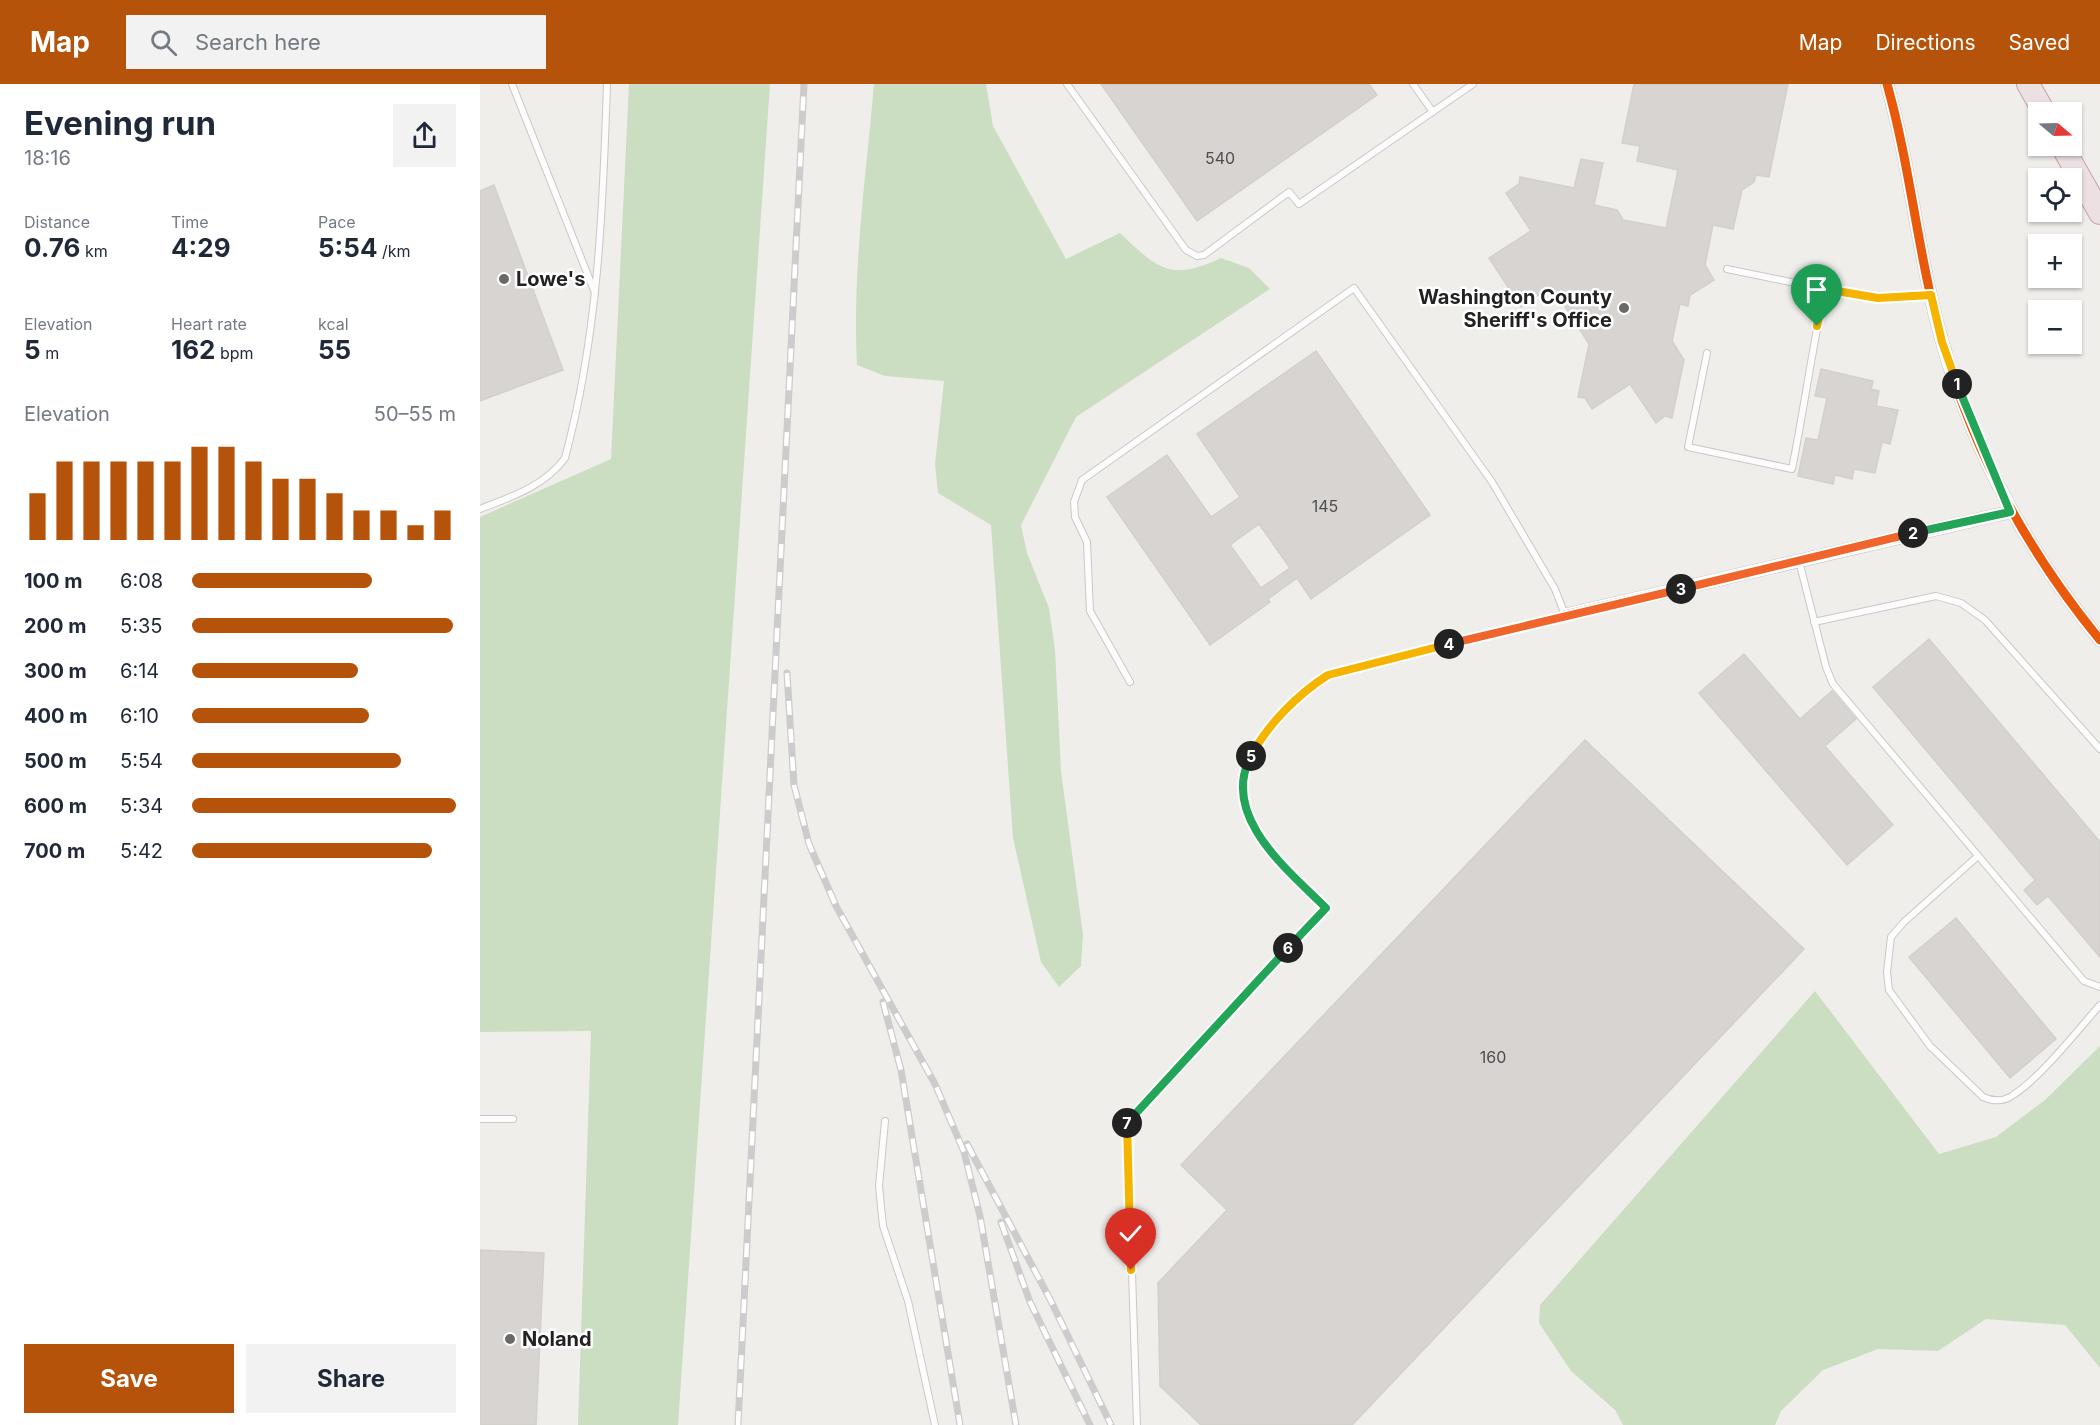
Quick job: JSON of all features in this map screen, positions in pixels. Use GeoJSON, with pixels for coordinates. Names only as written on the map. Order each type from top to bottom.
{"type":"FeatureCollection","features":[{"type":"Feature","properties":{"kind":"highway"},"geometry":{"type":"LineString","coordinates":[[2028,84],[2038,102]]}},
{"type":"Feature","properties":{"kind":"highway"},"geometry":{"type":"LineString","coordinates":[[2068,156],[2100,213]]}},
{"type":"Feature","properties":{"kind":"street"},"geometry":{"type":"LineString","coordinates":[[1887,84],[1900,130],[1942,342],[1963,403],[2010,512],[2100,640]]}},
{"type":"Feature","properties":{"kind":"street"},"geometry":{"type":"LineString","coordinates":[[1565,615],[2010,512]]}},
{"type":"Feature","properties":{"kind":"lane"},"geometry":{"type":"LineString","coordinates":[[512,84],[596,294]]}},
{"type":"Feature","properties":{"kind":"lane"},"geometry":{"type":"LineString","coordinates":[[480,509],[520,494],[556,470],[565,458],[588,350],[596,294],[603,204],[607,84]]}},
{"type":"Feature","properties":{"kind":"lane"},"geometry":{"type":"LineString","coordinates":[[1067,84],[1186,250],[1197,256],[1204,255],[1289,192],[1299,204],[1473,84]]}},
{"type":"Feature","properties":{"kind":"lane"},"geometry":{"type":"LineString","coordinates":[[1413,84],[1433,112]]}},
{"type":"Feature","properties":{"kind":"lane"},"geometry":{"type":"LineString","coordinates":[[1726,268],[1878,298],[1931,295]]}},
{"type":"Feature","properties":{"kind":"lane"},"geometry":{"type":"LineString","coordinates":[[1130,682],[1090,612],[1087,542],[1075,517],[1074,502],[1082,480],[1354,288],[1491,482],[1555,589],[1565,615],[1328,675],[1310,686],[1259,740],[1247,764],[1245,806],[1263,842],[1326,908],[1127,1120],[1137,1425]]}},
{"type":"Feature","properties":{"kind":"lane"},"geometry":{"type":"LineString","coordinates":[[1707,353],[1688,447],[1791,469],[1804,411],[1808,366],[1825,289]]}},
{"type":"Feature","properties":{"kind":"lane"},"geometry":{"type":"LineString","coordinates":[[1798,560],[1833,684],[2084,981],[2100,987]]}},
{"type":"Feature","properties":{"kind":"lane"},"geometry":{"type":"LineString","coordinates":[[1814,622],[1936,596],[1950,598],[1984,620],[2100,749]]}},
{"type":"Feature","properties":{"kind":"lane"},"geometry":{"type":"LineString","coordinates":[[1978,856],[1904,922],[1891,937],[1887,972],[1889,990],[1930,1046],[1983,1097],[1993,1101],[2009,1097],[2034,1077],[2100,1005]]}},
{"type":"Feature","properties":{"kind":"lane"},"geometry":{"type":"LineString","coordinates":[[480,1119],[513,1119]]}},
{"type":"Feature","properties":{"kind":"lane"},"geometry":{"type":"LineString","coordinates":[[885,1121],[879,1186],[882,1226],[908,1301],[935,1425]]}},
{"type":"Feature","properties":{"kind":"green space"},"geometry":{"type":"Polygon","coordinates":[[[629,84],[770,84],[678,1425],[578,1425],[591,1031],[480,1032],[480,517],[611,459],[629,84]]]}},
{"type":"Feature","properties":{"kind":"green space"},"geometry":{"type":"Polygon","coordinates":[[[874,84],[986,84],[993,126],[1066,259],[1120,233],[1155,263],[1166,268],[1189,269],[1221,258],[1249,268],[1270,289],[1076,417],[1021,525],[1027,553],[1049,608],[1055,650],[1061,771],[1083,935],[1081,966],[1059,987],[1041,962],[1013,838],[991,525],[938,493],[935,464],[944,381],[885,376],[857,365],[858,260],[874,84]]]}},
{"type":"Feature","properties":{"kind":"green space"},"geometry":{"type":"Polygon","coordinates":[[[1815,991],[1939,1154],[1996,1137],[2045,1100],[2100,1046],[2100,1368],[2065,1325],[1986,1319],[1938,1351],[1878,1349],[1823,1370],[1781,1411],[1775,1425],[1623,1425],[1615,1410],[1571,1371],[1539,1323],[1540,1305],[1815,991]]]}},
{"type":"Feature","properties":{"kind":"building"},"geometry":{"type":"Polygon","coordinates":[[[1101,84],[1369,84],[1377,95],[1197,221],[1101,84]]]}},
{"type":"Feature","properties":{"kind":"building"},"geometry":{"type":"Polygon","coordinates":[[[1634,84],[1788,84],[1769,177],[1756,175],[1754,182],[1742,190],[1733,229],[1713,225],[1705,265],[1714,280],[1690,295],[1688,306],[1680,304],[1672,341],[1684,360],[1672,418],[1665,416],[1656,423],[1630,384],[1592,409],[1585,398],[1578,397],[1589,344],[1552,286],[1521,307],[1489,258],[1531,231],[1506,193],[1519,184],[1520,177],[1574,188],[1581,159],[1603,163],[1594,205],[1617,210],[1623,220],[1666,228],[1678,170],[1637,161],[1640,146],[1622,143],[1634,84]]]}},
{"type":"Feature","properties":{"kind":"building","name":"Lowe's"},"geometry":{"type":"Polygon","coordinates":[[[494,185],[563,370],[480,401],[480,191],[494,185]]]}},
{"type":"Feature","properties":{"kind":"building"},"geometry":{"type":"Polygon","coordinates":[[[1316,351],[1430,515],[1311,599],[1297,578],[1268,599],[1270,602],[1210,645],[1107,497],[1167,455],[1211,517],[1240,497],[1197,434],[1316,351]],[[1259,524],[1230,545],[1261,588],[1290,568],[1259,524]]]}},
{"type":"Feature","properties":{"kind":"building"},"geometry":{"type":"Polygon","coordinates":[[[1821,369],[1873,381],[1871,389],[1879,391],[1876,406],[1898,410],[1890,444],[1882,442],[1875,473],[1854,469],[1852,479],[1835,475],[1833,484],[1798,476],[1806,438],[1818,440],[1827,398],[1815,396],[1821,369]]]}},
{"type":"Feature","properties":{"kind":"building"},"geometry":{"type":"Polygon","coordinates":[[[1929,639],[2100,842],[2100,957],[2048,896],[2037,905],[2024,890],[2035,880],[1873,687],[1929,639]]]}},
{"type":"Feature","properties":{"kind":"building"},"geometry":{"type":"Polygon","coordinates":[[[1744,654],[1800,719],[1832,691],[1856,719],[1825,746],[1893,825],[1847,865],[1699,693],[1744,654]]]}},
{"type":"Feature","properties":{"kind":"building"},"geometry":{"type":"Polygon","coordinates":[[[1585,740],[1804,949],[1352,1425],[1201,1425],[1160,1386],[1158,1283],[1227,1210],[1181,1165],[1585,740]]]}},
{"type":"Feature","properties":{"kind":"building"},"geometry":{"type":"Polygon","coordinates":[[[1956,918],[2056,1039],[2010,1078],[1909,957],[1956,918]]]}},
{"type":"Feature","properties":{"kind":"building","name":"Noland"},"geometry":{"type":"Polygon","coordinates":[[[480,1250],[544,1253],[536,1425],[480,1425],[480,1250]]]}},
{"type":"Feature","properties":{"kind":"railway"},"geometry":{"type":"LineString","coordinates":[[738,1425],[804,84]]}},
{"type":"Feature","properties":{"kind":"railway"},"geometry":{"type":"LineString","coordinates":[[787,673],[794,785],[809,844],[836,906],[935,1084],[964,1152],[980,1216],[1016,1425]]}},
{"type":"Feature","properties":{"kind":"railway"},"geometry":{"type":"LineString","coordinates":[[883,1002],[901,1070],[960,1425]]}},
{"type":"Feature","properties":{"kind":"railway"},"geometry":{"type":"LineString","coordinates":[[967,1144],[1050,1299],[1111,1425]]}},
{"type":"Feature","properties":{"kind":"railway"},"geometry":{"type":"LineString","coordinates":[[1001,1222],[1030,1302],[1090,1425]]}},
{"type":"Feature","properties":{"kind":"cycle path"},"geometry":{"type":"LineString","coordinates":[[1887,84],[1934,309],[1955,382],[1970,422],[1987,461],[2027,536],[2049,572],[2100,640]]}},
{"type":"Feature","properties":{"kind":"cycle path"},"geometry":{"type":"LineString","coordinates":[[1565,615],[2010,512]]}},
{"type":"Feature","properties":{"kind":"place","name":"Lowe's"},"geometry":{"type":"Point","coordinates":[504,279]}},
{"type":"Feature","properties":{"kind":"place","name":"Washington County Sheriff's Office"},"geometry":{"type":"Point","coordinates":[1624,308]}},
{"type":"Feature","properties":{"kind":"place","name":"Noland"},"geometry":{"type":"Point","coordinates":[510,1339]}},
{"type":"Feature","properties":{"kind":"route"},"geometry":{"type":"LineString","coordinates":[[1131,1270],[1127,1120],[1326,908],[1263,842],[1245,806],[1244,783],[1247,764],[1259,740],[1310,686],[1328,675],[1355,667],[1565,615],[2010,512],[1963,403],[1942,342],[1931,295],[1878,298],[1825,289],[1817,326]]}}]}
